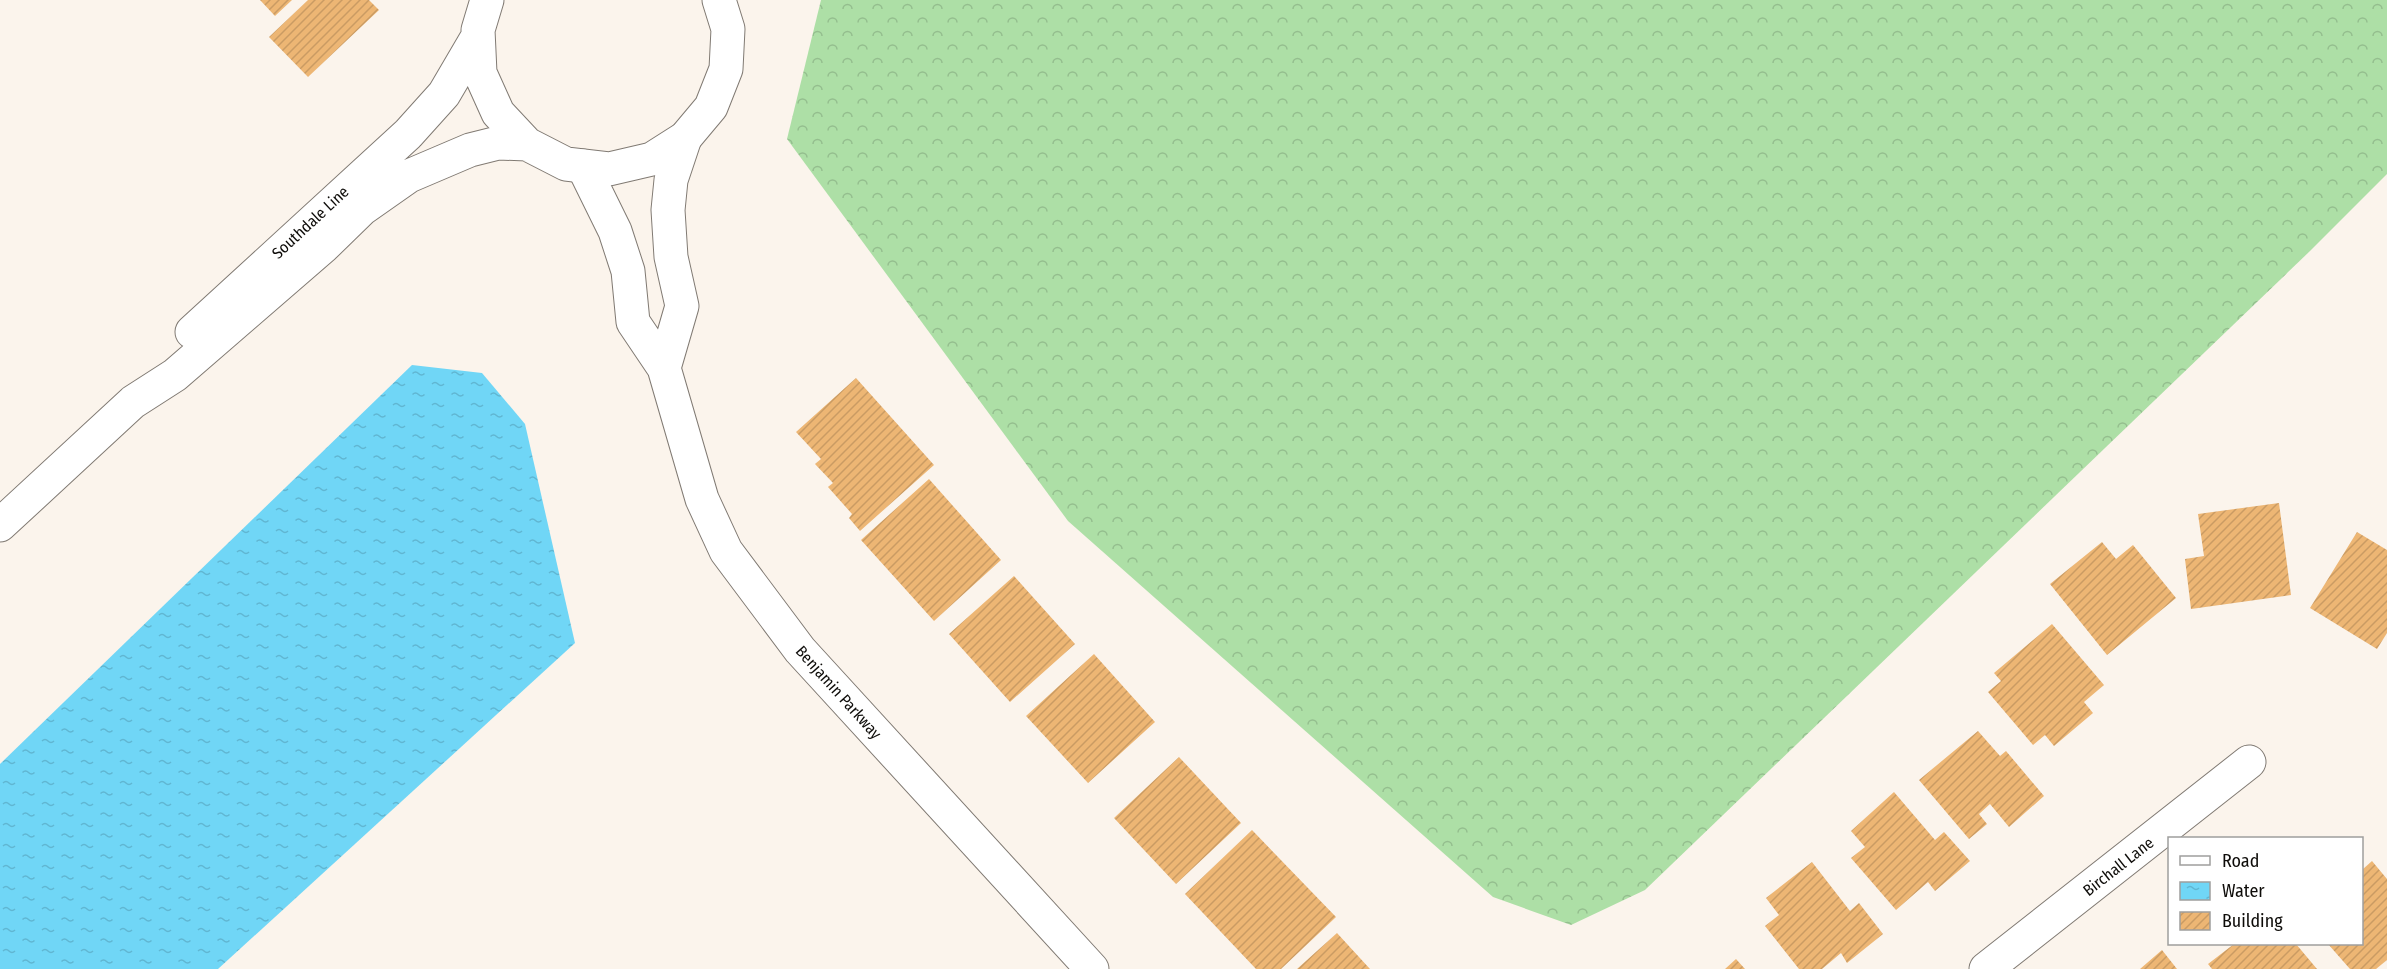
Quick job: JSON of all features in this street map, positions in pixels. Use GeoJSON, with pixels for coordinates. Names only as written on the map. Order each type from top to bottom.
{"type":"FeatureCollection","features":[{"type":"Feature","properties":{"kind":"main road"},"geometry":{"type":"LineString","coordinates":[[487,0],[478,36],[480,74],[498,113],[527,144],[566,164],[609,169],[652,159],[685,138],[711,107],[726,69],[728,29],[723,4]]}},
{"type":"Feature","properties":{"kind":"main road","name":"Southdale Line"},"geometry":{"type":"LineString","coordinates":[[134,402],[161,360],[408,134],[444,94],[478,36]]}},
{"type":"Feature","properties":{"kind":"main road"},"geometry":{"type":"LineString","coordinates":[[664,368],[682,306],[671,257],[668,210],[671,180],[685,138]]}},
{"type":"Feature","properties":{"kind":"main road","name":"Southdale Line"},"geometry":{"type":"LineString","coordinates":[[0,525],[134,402],[175,375],[324,246],[362,209],[409,176],[470,150],[498,143],[527,144]]}},
{"type":"Feature","properties":{"kind":"main road","name":"Benjamin Parkway"},"geometry":{"type":"LineString","coordinates":[[583,166],[615,231],[628,271],[633,322],[664,368],[702,499],[732,560],[800,650],[1092,969]]}},
{"type":"Feature","properties":{"kind":"main road","name":"Birchall Lane"},"geometry":{"type":"LineString","coordinates":[[1986,969],[2249,762]]}},
{"type":"Feature","properties":{"kind":"green space"},"geometry":{"type":"Polygon","coordinates":[[[821,0],[2387,0],[2387,174],[2310,251],[1645,890],[1571,925],[1493,897],[1068,521],[787,139],[821,0]]]}},
{"type":"Feature","properties":{"kind":"water"},"geometry":{"type":"Polygon","coordinates":[[[412,365],[482,373],[525,424],[575,643],[218,969],[0,969],[0,764],[412,365]]]}},
{"type":"Feature","properties":{"kind":"building"},"geometry":{"type":"Polygon","coordinates":[[[260,0],[292,0],[275,16],[260,0]]]}},
{"type":"Feature","properties":{"kind":"building"},"geometry":{"type":"Polygon","coordinates":[[[308,0],[369,0],[379,10],[308,77],[269,37],[308,0]]]}},
{"type":"Feature","properties":{"kind":"building"},"geometry":{"type":"Polygon","coordinates":[[[856,378],[934,465],[860,531],[849,518],[852,514],[828,487],[833,483],[815,464],[821,459],[796,432],[856,378]]]}},
{"type":"Feature","properties":{"kind":"building"},"geometry":{"type":"Polygon","coordinates":[[[929,479],[1001,560],[934,621],[861,540],[929,479]]]}},
{"type":"Feature","properties":{"kind":"building"},"geometry":{"type":"Polygon","coordinates":[[[2279,503],[2291,595],[2191,609],[2185,559],[2204,556],[2198,514],[2279,503]]]}},
{"type":"Feature","properties":{"kind":"building"},"geometry":{"type":"Polygon","coordinates":[[[2357,532],[2387,550],[2387,633],[2377,649],[2310,608],[2357,532]]]}},
{"type":"Feature","properties":{"kind":"building"},"geometry":{"type":"Polygon","coordinates":[[[2102,542],[2116,559],[2133,545],[2176,598],[2107,655],[2050,584],[2102,542]]]}},
{"type":"Feature","properties":{"kind":"building"},"geometry":{"type":"Polygon","coordinates":[[[1014,576],[1075,644],[1010,702],[949,634],[1014,576]]]}},
{"type":"Feature","properties":{"kind":"building"},"geometry":{"type":"Polygon","coordinates":[[[2052,624],[2104,685],[2084,702],[2093,713],[2054,746],[2045,735],[2033,745],[1988,692],[2001,681],[1994,673],[2052,624]]]}},
{"type":"Feature","properties":{"kind":"building"},"geometry":{"type":"Polygon","coordinates":[[[1094,654],[1155,722],[1088,783],[1026,716],[1094,654]]]}},
{"type":"Feature","properties":{"kind":"building"},"geometry":{"type":"Polygon","coordinates":[[[1978,731],[2000,756],[2006,751],[2044,796],[2009,827],[1990,804],[1979,814],[1987,824],[1969,839],[1919,780],[1978,731]]]}},
{"type":"Feature","properties":{"kind":"building"},"geometry":{"type":"Polygon","coordinates":[[[1179,757],[1241,823],[1176,884],[1114,818],[1179,757]]]}},
{"type":"Feature","properties":{"kind":"building"},"geometry":{"type":"Polygon","coordinates":[[[1894,792],[1935,840],[1944,832],[1970,861],[1935,891],[1928,882],[1896,910],[1851,858],[1865,847],[1851,831],[1894,792]]]}},
{"type":"Feature","properties":{"kind":"building"},"geometry":{"type":"Polygon","coordinates":[[[1252,830],[1336,917],[1281,969],[1256,969],[1185,894],[1252,830]]]}},
{"type":"Feature","properties":{"kind":"building"},"geometry":{"type":"Polygon","coordinates":[[[2372,861],[2387,879],[2387,960],[2376,969],[2350,969],[2329,945],[2363,945],[2363,869],[2372,861]]]}},
{"type":"Feature","properties":{"kind":"building"},"geometry":{"type":"Polygon","coordinates":[[[1812,862],[1850,911],[1859,903],[1883,934],[1847,963],[1841,953],[1822,969],[1799,969],[1765,926],[1779,915],[1766,898],[1812,862]]]}},
{"type":"Feature","properties":{"kind":"building"},"geometry":{"type":"Polygon","coordinates":[[[1337,933],[1370,969],[1297,969],[1337,933]]]}},
{"type":"Feature","properties":{"kind":"building"},"geometry":{"type":"Polygon","coordinates":[[[2233,945],[2297,945],[2317,969],[2212,969],[2208,964],[2233,945]]]}},
{"type":"Feature","properties":{"kind":"building"},"geometry":{"type":"Polygon","coordinates":[[[2162,950],[2177,969],[2140,969],[2162,950]]]}},
{"type":"Feature","properties":{"kind":"building"},"geometry":{"type":"Polygon","coordinates":[[[1736,959],[1745,969],[1725,969],[1736,959]]]}}]}
